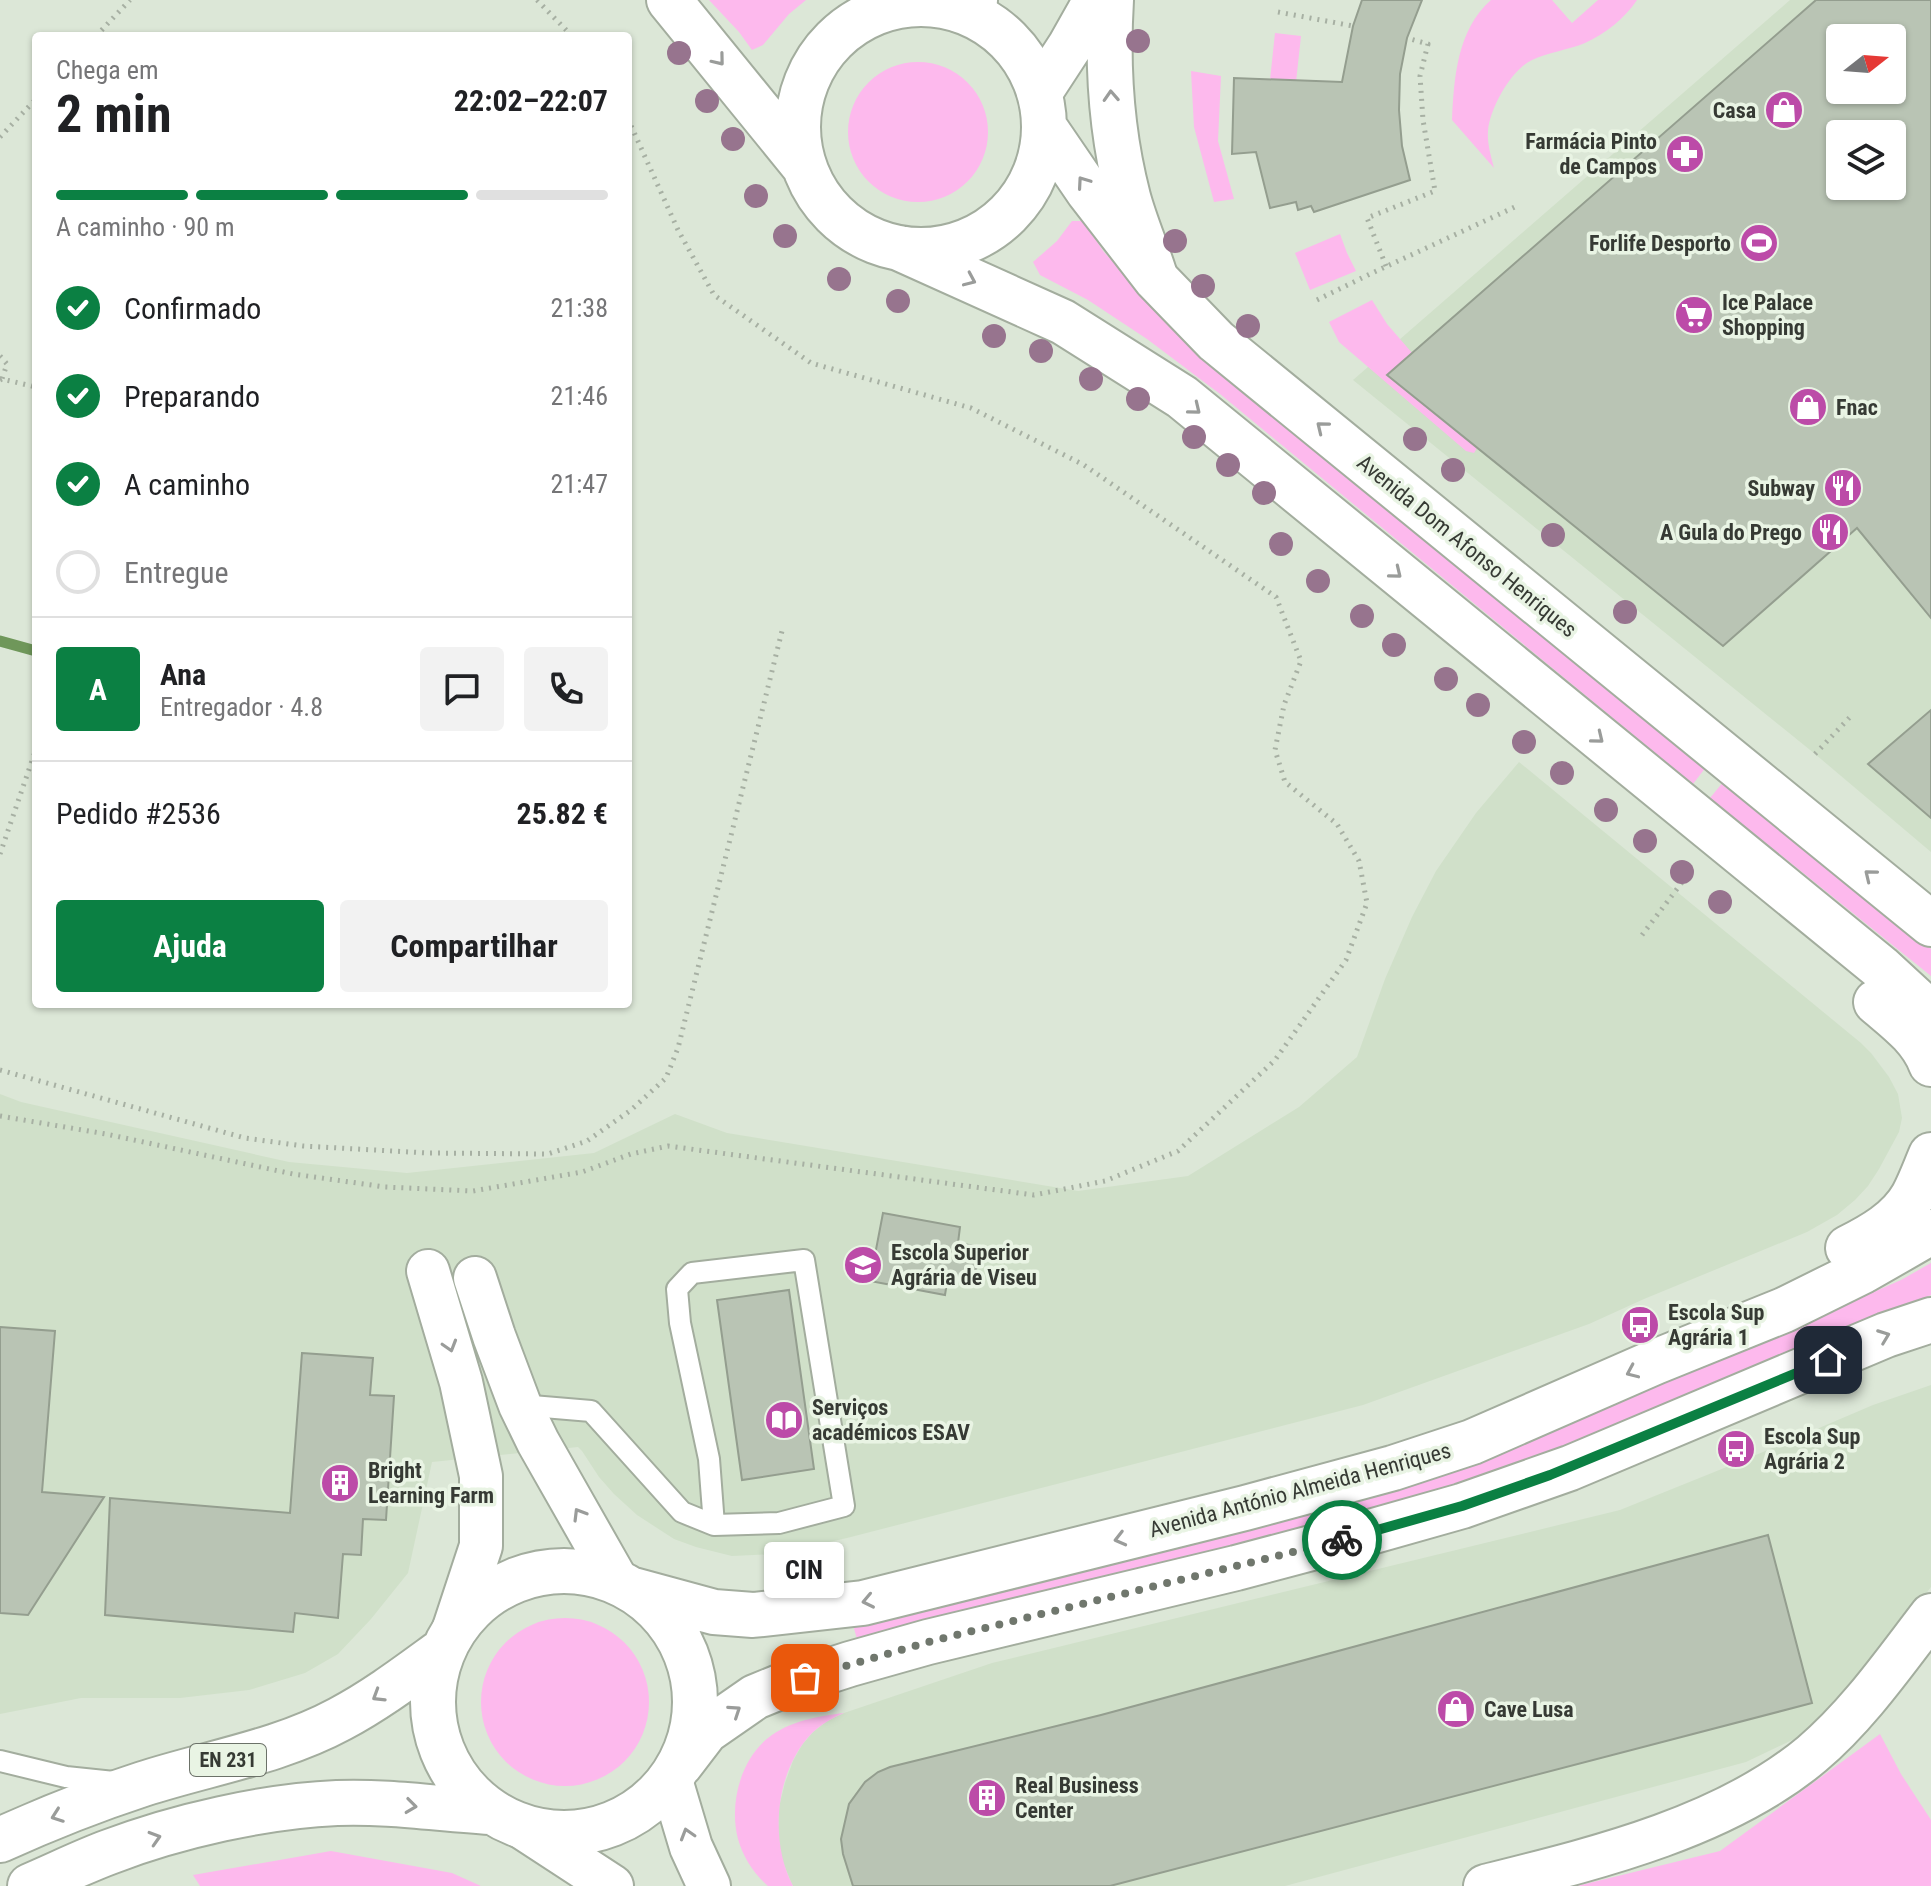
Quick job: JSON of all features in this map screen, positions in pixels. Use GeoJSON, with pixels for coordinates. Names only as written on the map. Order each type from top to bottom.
{"type":"FeatureCollection","features":[{"type":"Feature","properties":{"kind":"main road"},"geometry":{"type":"LineString","coordinates":[[669,0],[804,166],[818,196],[840,220],[867,238],[899,248],[1063,322],[1182,397],[1880,967],[1931,1014]]}},
{"type":"Feature","properties":{"kind":"main road"},"geometry":{"type":"LineString","coordinates":[[899,248],[935,250],[969,241],[999,222],[1024,195],[1039,164],[1042,110],[1070,46],[1096,0]]}},
{"type":"Feature","properties":{"kind":"main road"},"geometry":{"type":"LineString","coordinates":[[1111,0],[1108,46],[1112,111],[1128,197],[1156,279]]}},
{"type":"Feature","properties":{"kind":"main road"},"geometry":{"type":"LineString","coordinates":[[804,166],[797,125],[805,84],[825,48],[856,21],[895,6],[950,4],[971,13],[1001,33],[1024,59],[1042,110]]}},
{"type":"Feature","properties":{"kind":"main road","name":"Avenida Dom Afonso Henriques"},"geometry":{"type":"LineString","coordinates":[[1042,110],[1088,191],[1156,279],[1223,346],[1931,924]]}},
{"type":"Feature","properties":{"kind":"main road"},"geometry":{"type":"LineString","coordinates":[[1764,874],[1830,961],[1917,1038],[1931,1064]]}},
{"type":"Feature","properties":{"kind":"main road"},"geometry":{"type":"LineString","coordinates":[[1784,1310],[1804,1279],[1818,1265],[1868,1238],[1895,1218],[1912,1199],[1931,1155]]}},
{"type":"Feature","properties":{"kind":"main road","name":"Avenida António Almeida Henriques"},"geometry":{"type":"LineString","coordinates":[[625,1586],[714,1612],[753,1615],[863,1603],[1393,1468],[1472,1442],[1784,1310],[1863,1271],[1931,1232]]}},
{"type":"Feature","properties":{"kind":"main road","name":"EN 231"},"geometry":{"type":"LineString","coordinates":[[30,1886],[110,1851],[228,1817],[336,1803],[394,1804],[432,1809],[506,1820],[562,1835],[594,1831],[624,1821],[650,1803],[706,1731],[755,1697],[782,1686],[928,1642],[1264,1560],[1462,1506],[1570,1468],[1886,1335],[1931,1320]]}},
{"type":"Feature","properties":{"kind":"main road","name":"EN 231"},"geometry":{"type":"LineString","coordinates":[[0,1840],[37,1823],[142,1785],[305,1735],[350,1713],[399,1683],[447,1641],[473,1607],[502,1586],[534,1573],[569,1570],[604,1576],[625,1586],[662,1615],[682,1645],[694,1678],[695,1714],[688,1748],[676,1772]]}},
{"type":"Feature","properties":{"kind":"main road","name":"EN 231"},"geometry":{"type":"LineString","coordinates":[[447,1641],[433,1681],[433,1715],[443,1755],[465,1789],[506,1820]]}},
{"type":"Feature","properties":{"kind":"street"},"geometry":{"type":"LineString","coordinates":[[428,1271],[461,1382],[481,1476],[481,1546],[447,1641]]}},
{"type":"Feature","properties":{"kind":"street"},"geometry":{"type":"LineString","coordinates":[[475,1278],[520,1405],[538,1442],[625,1586]]}},
{"type":"Feature","properties":{"kind":"street"},"geometry":{"type":"LineString","coordinates":[[1485,1886],[1634,1845],[1699,1821],[1786,1774],[1840,1729],[1931,1615]]}},
{"type":"Feature","properties":{"kind":"street"},"geometry":{"type":"LineString","coordinates":[[676,1772],[691,1847],[709,1886]]}},
{"type":"Feature","properties":{"kind":"street"},"geometry":{"type":"LineString","coordinates":[[506,1820],[612,1886]]}},
{"type":"Feature","properties":{"kind":"lane"},"geometry":{"type":"LineString","coordinates":[[520,1405],[591,1411],[682,1512],[714,1525],[779,1523],[844,1506],[804,1260],[692,1273],[677,1289],[680,1323],[709,1459],[714,1525]]}},
{"type":"Feature","properties":{"kind":"lane"},"geometry":{"type":"LineString","coordinates":[[0,1761],[66,1777],[142,1785]]}},
{"type":"Feature","properties":{"kind":"path"},"geometry":{"type":"LineString","coordinates":[[100,32],[130,0]]}},
{"type":"Feature","properties":{"kind":"path"},"geometry":{"type":"LineString","coordinates":[[537,0],[568,32]]}},
{"type":"Feature","properties":{"kind":"path"},"geometry":{"type":"LineString","coordinates":[[1278,12],[1353,26]]}},
{"type":"Feature","properties":{"kind":"path"},"geometry":{"type":"LineString","coordinates":[[1386,266],[1367,218],[1435,191],[1423,120],[1420,76],[1428,44],[1407,38]]}},
{"type":"Feature","properties":{"kind":"path"},"geometry":{"type":"LineString","coordinates":[[0,137],[32,103]]}},
{"type":"Feature","properties":{"kind":"path"},"geometry":{"type":"LineString","coordinates":[[0,1116],[106,1134],[293,1174],[385,1187],[473,1191],[582,1172],[631,1154],[668,1146],[1034,1195],[1105,1181],[1178,1151],[1275,1060],[1346,960],[1367,903],[1359,861],[1337,824],[1285,782],[1275,750],[1284,705],[1301,661],[1276,597],[1084,465],[971,408],[811,363],[714,295],[678,230],[632,128]]}},
{"type":"Feature","properties":{"kind":"path"},"geometry":{"type":"LineString","coordinates":[[1317,300],[1517,206]]}},
{"type":"Feature","properties":{"kind":"path"},"geometry":{"type":"LineString","coordinates":[[0,356],[7,364],[1,380],[32,386]]}},
{"type":"Feature","properties":{"kind":"path"},"geometry":{"type":"LineString","coordinates":[[0,1070],[245,1138],[303,1146],[428,1153],[548,1154],[587,1141],[631,1110],[666,1078],[678,1048],[783,627]]}},
{"type":"Feature","properties":{"kind":"path"},"geometry":{"type":"LineString","coordinates":[[1815,754],[1851,716]]}},
{"type":"Feature","properties":{"kind":"path"},"geometry":{"type":"LineString","coordinates":[[0,854],[32,761]]}},
{"type":"Feature","properties":{"kind":"path"},"geometry":{"type":"LineString","coordinates":[[1642,935],[1683,881]]}},
{"type":"Feature","properties":{"kind":"shaded area"},"geometry":{"type":"Polygon","coordinates":[[[709,0],[806,0],[789,14],[763,45],[752,50],[709,0]]]}},
{"type":"Feature","properties":{"kind":"shaded area"},"geometry":{"type":"Polygon","coordinates":[[[1491,0],[1552,0],[1572,23],[1598,0],[1637,0],[1621,19],[1600,35],[1532,60],[1517,72],[1503,91],[1490,122],[1488,140],[1494,168],[1452,120],[1456,71],[1464,40],[1480,12],[1491,0]]]}},
{"type":"Feature","properties":{"kind":"shaded area","name":"Ice Palace Shopping"},"geometry":{"type":"Polygon","coordinates":[[[1790,0],[1931,0],[1931,852],[1815,754],[1353,380],[1790,0]]]}},
{"type":"Feature","properties":{"kind":"shaded area"},"geometry":{"type":"Polygon","coordinates":[[[1275,33],[1301,36],[1296,82],[1270,80],[1275,33]]]}},
{"type":"Feature","properties":{"kind":"shaded area"},"geometry":{"type":"Polygon","coordinates":[[[918,62],[945,67],[967,83],[983,105],[988,132],[983,159],[967,181],[945,197],[918,202],[891,197],[869,181],[853,159],[848,132],[853,105],[869,83],[891,67],[918,62]]]}},
{"type":"Feature","properties":{"kind":"shaded area"},"geometry":{"type":"Polygon","coordinates":[[[1191,71],[1221,76],[1218,141],[1234,199],[1214,202],[1194,127],[1191,71]]]}},
{"type":"Feature","properties":{"kind":"shaded area"},"geometry":{"type":"Polygon","coordinates":[[[1072,221],[1084,221],[1103,251],[1148,299],[1706,767],[1693,784],[1220,394],[1147,339],[1088,300],[1040,275],[1033,262],[1057,241],[1072,221]]]}},
{"type":"Feature","properties":{"kind":"shaded area"},"geometry":{"type":"Polygon","coordinates":[[[1340,234],[1356,271],[1310,290],[1295,253],[1340,234]]]}},
{"type":"Feature","properties":{"kind":"shaded area"},"geometry":{"type":"Polygon","coordinates":[[[1372,300],[1387,324],[1413,354],[1387,376],[1477,448],[1474,453],[1466,451],[1339,342],[1329,322],[1372,300]]]}},
{"type":"Feature","properties":{"kind":"shaded area","name":"Escola Superior Agrária de Viseu"},"geometry":{"type":"Polygon","coordinates":[[[1519,762],[1861,1043],[1889,1077],[1898,1094],[1902,1118],[1899,1132],[1868,1186],[1837,1215],[1807,1232],[1589,1324],[1363,1405],[776,1554],[732,1556],[674,1539],[637,1515],[614,1494],[578,1447],[432,1462],[408,1573],[338,1654],[305,1673],[249,1690],[180,1698],[81,1698],[0,1714],[0,1094],[21,1102],[289,1162],[407,1173],[594,1153],[675,1114],[727,1133],[1078,1191],[1188,1176],[1299,1107],[1357,1057],[1385,979],[1436,871],[1476,813],[1519,762]]]}},
{"type":"Feature","properties":{"kind":"shaded area"},"geometry":{"type":"Polygon","coordinates":[[[1724,781],[1931,949],[1931,976],[1710,798],[1724,781]]]}},
{"type":"Feature","properties":{"kind":"shaded area"},"geometry":{"type":"Polygon","coordinates":[[[1931,1263],[1931,1295],[1595,1435],[1467,1484],[1359,1517],[857,1639],[853,1625],[1354,1501],[1410,1484],[1783,1332],[1901,1280],[1931,1263]]]}},
{"type":"Feature","properties":{"kind":"shaded area"},"geometry":{"type":"Polygon","coordinates":[[[1931,1385],[1931,1587],[1826,1724],[1746,1762],[1285,1886],[793,1886],[791,1882],[781,1857],[778,1831],[779,1807],[785,1783],[802,1745],[827,1721],[844,1713],[992,1663],[1620,1510],[1873,1405],[1931,1385]]]}},
{"type":"Feature","properties":{"kind":"shaded area"},"geometry":{"type":"Polygon","coordinates":[[[565,1618],[597,1625],[624,1643],[642,1670],[649,1702],[642,1734],[624,1761],[597,1779],[565,1786],[533,1779],[506,1761],[488,1734],[481,1702],[488,1670],[506,1643],[533,1625],[565,1618]]]}},
{"type":"Feature","properties":{"kind":"shaded area"},"geometry":{"type":"Polygon","coordinates":[[[844,1713],[812,1733],[790,1766],[783,1786],[779,1827],[785,1868],[793,1886],[768,1886],[750,1865],[738,1839],[736,1798],[744,1771],[758,1747],[776,1732],[804,1720],[844,1713]]]}},
{"type":"Feature","properties":{"kind":"shaded area"},"geometry":{"type":"Polygon","coordinates":[[[1880,1734],[1931,1820],[1931,1886],[1577,1886],[1720,1851],[1880,1734]]]}},
{"type":"Feature","properties":{"kind":"shaded area"},"geometry":{"type":"Polygon","coordinates":[[[331,1851],[452,1873],[481,1886],[200,1886],[193,1875],[331,1851]]]}},
{"type":"Feature","properties":{"kind":"building"},"geometry":{"type":"Polygon","coordinates":[[[1362,0],[1422,0],[1407,38],[1400,74],[1402,146],[1410,180],[1314,212],[1311,206],[1298,210],[1296,202],[1270,208],[1256,152],[1232,154],[1234,78],[1342,82],[1353,26],[1362,0]]]}},
{"type":"Feature","properties":{"kind":"building","name":"Ice Palace Shopping"},"geometry":{"type":"Polygon","coordinates":[[[1816,0],[1931,0],[1931,618],[1857,528],[1723,646],[1387,375],[1816,0]]]}},
{"type":"Feature","properties":{"kind":"building"},"geometry":{"type":"Polygon","coordinates":[[[1931,710],[1931,818],[1868,764],[1931,710]]]}},
{"type":"Feature","properties":{"kind":"building"},"geometry":{"type":"Polygon","coordinates":[[[883,1213],[960,1227],[958,1243],[980,1247],[974,1282],[948,1276],[945,1295],[870,1281],[883,1213]]]}},
{"type":"Feature","properties":{"kind":"building"},"geometry":{"type":"Polygon","coordinates":[[[789,1290],[814,1469],[742,1480],[717,1300],[789,1290]]]}},
{"type":"Feature","properties":{"kind":"building"},"geometry":{"type":"Polygon","coordinates":[[[0,1327],[55,1331],[42,1492],[104,1497],[28,1615],[0,1613],[0,1327]]]}},
{"type":"Feature","properties":{"kind":"building","name":"Bright Learning Farm"},"geometry":{"type":"Polygon","coordinates":[[[302,1353],[373,1358],[370,1395],[394,1396],[386,1520],[363,1519],[361,1555],[343,1554],[338,1618],[295,1613],[293,1632],[105,1615],[110,1498],[290,1513],[302,1353]]]}},
{"type":"Feature","properties":{"kind":"building","name":"Cave Lusa"},"geometry":{"type":"Polygon","coordinates":[[[1768,1535],[1812,1703],[1110,1886],[853,1886],[841,1839],[849,1804],[865,1782],[890,1767],[1101,1715],[1768,1535]]]}},
{"type":"Feature","properties":{"kind":"waterway"},"geometry":{"type":"LineString","coordinates":[[0,641],[32,650]]}},
{"type":"Feature","properties":{"kind":"way so far"},"geometry":{"type":"LineString","coordinates":[[805,1678],[928,1642],[1342,1540]]}},
{"type":"Feature","properties":{"kind":"place","name":"Casa"},"geometry":{"type":"Point","coordinates":[1784,110]}},
{"type":"Feature","properties":{"kind":"place","name":"Farmácia Pinto de Campos"},"geometry":{"type":"Point","coordinates":[1685,154]}},
{"type":"Feature","properties":{"kind":"place","name":"Forlife Desporto"},"geometry":{"type":"Point","coordinates":[1759,243]}},
{"type":"Feature","properties":{"kind":"place","name":"Ice Palace Shopping"},"geometry":{"type":"Point","coordinates":[1694,315]}},
{"type":"Feature","properties":{"kind":"place","name":"Fnac"},"geometry":{"type":"Point","coordinates":[1808,407]}},
{"type":"Feature","properties":{"kind":"place","name":"Subway"},"geometry":{"type":"Point","coordinates":[1843,488]}},
{"type":"Feature","properties":{"kind":"place","name":"A Gula do Prego"},"geometry":{"type":"Point","coordinates":[1830,532]}},
{"type":"Feature","properties":{"kind":"place","name":"Escola Superior Agrária de Viseu"},"geometry":{"type":"Point","coordinates":[863,1265]}},
{"type":"Feature","properties":{"kind":"place","name":"Escola Sup Agrária 1"},"geometry":{"type":"Point","coordinates":[1640,1325]}},
{"type":"Feature","properties":{"kind":"place","name":"Serviços académicos ESAV"},"geometry":{"type":"Point","coordinates":[784,1420]}},
{"type":"Feature","properties":{"kind":"place","name":"Escola Sup Agrária 2"},"geometry":{"type":"Point","coordinates":[1736,1449]}},
{"type":"Feature","properties":{"kind":"place","name":"Bright Learning Farm"},"geometry":{"type":"Point","coordinates":[340,1483]}},
{"type":"Feature","properties":{"kind":"place","name":"CIN"},"geometry":{"type":"Point","coordinates":[805,1678]}},
{"type":"Feature","properties":{"kind":"place","name":"Cave Lusa"},"geometry":{"type":"Point","coordinates":[1456,1709]}},
{"type":"Feature","properties":{"kind":"place","name":"Real Business Center"},"geometry":{"type":"Point","coordinates":[987,1798]}},
{"type":"Feature","properties":{"kind":"route"},"geometry":{"type":"LineString","coordinates":[[1342,1540],[1462,1506],[1550,1475],[1828,1360]]}}]}
